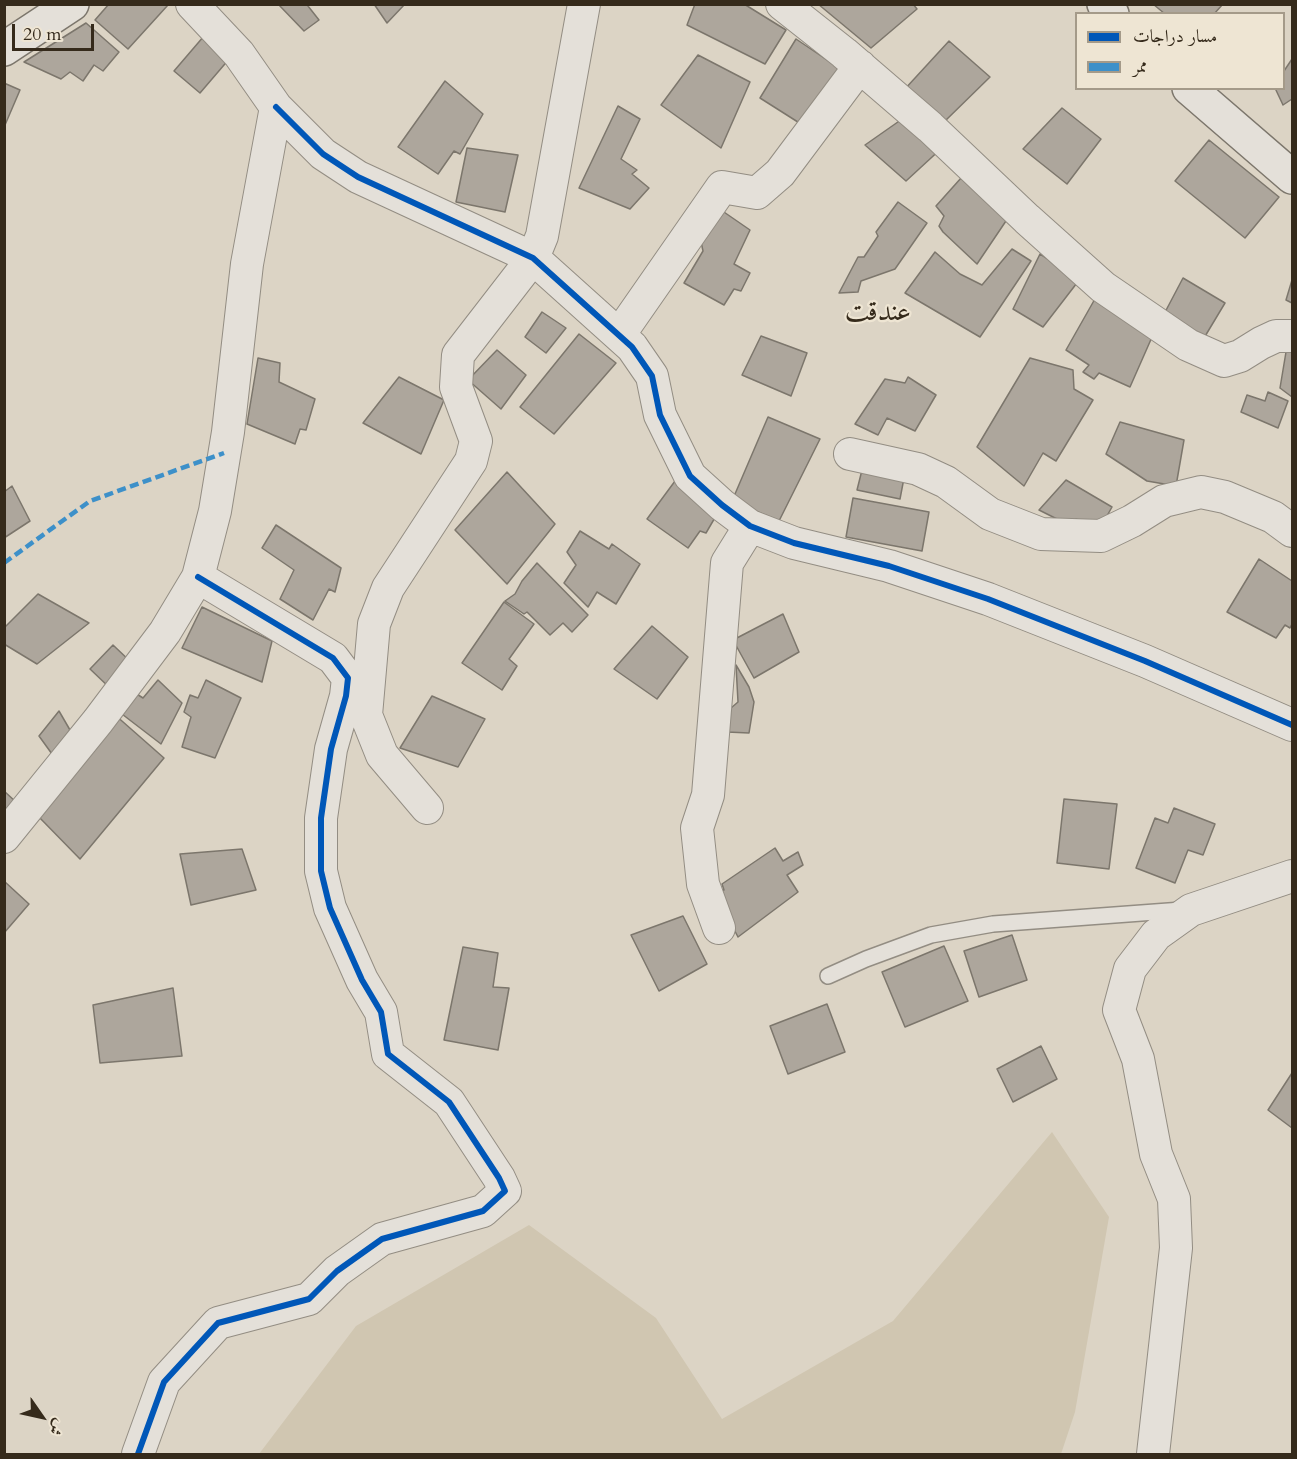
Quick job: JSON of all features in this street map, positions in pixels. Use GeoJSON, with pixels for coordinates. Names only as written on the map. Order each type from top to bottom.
{"type":"FeatureCollection","features":[{"type":"Feature","properties":{"kind":"main road"},"geometry":{"type":"LineString","coordinates":[[4,49],[72,4]]}},
{"type":"Feature","properties":{"kind":"main road"},"geometry":{"type":"LineString","coordinates":[[1191,90],[1293,177]]}},
{"type":"Feature","properties":{"kind":"street"},"geometry":{"type":"LineString","coordinates":[[192,4],[239,54],[276,107],[323,154],[358,177],[533,258],[632,346],[652,376],[660,415],[690,476],[750,526],[794,543],[889,566],[987,599],[1145,661],[1293,725]]}},
{"type":"Feature","properties":{"kind":"street"},"geometry":{"type":"LineString","coordinates":[[427,808],[382,755],[366,715],[374,624],[388,588],[471,461],[476,441],[456,387],[458,355],[533,258],[542,236],[584,4]]}},
{"type":"Feature","properties":{"kind":"street"},"geometry":{"type":"LineString","coordinates":[[782,4],[860,66],[930,127],[1027,219],[1104,287],[1188,345],[1224,361],[1240,356],[1276,336],[1293,336]]}},
{"type":"Feature","properties":{"kind":"street"},"geometry":{"type":"LineString","coordinates":[[619,336],[722,187],[757,193],[780,173],[860,66]]}},
{"type":"Feature","properties":{"kind":"street"},"geometry":{"type":"LineString","coordinates":[[4,837],[98,721],[165,632],[198,577],[215,511],[228,432],[247,264],[276,107]]}},
{"type":"Feature","properties":{"kind":"street"},"geometry":{"type":"LineString","coordinates":[[850,454],[918,469],[946,482],[990,514],[1041,534],[1101,536],[1132,521],[1164,501],[1201,492],[1225,496],[1273,517],[1293,531]]}},
{"type":"Feature","properties":{"kind":"street"},"geometry":{"type":"LineString","coordinates":[[719,928],[703,884],[697,828],[708,795],[727,562],[750,526]]}},
{"type":"Feature","properties":{"kind":"street"},"geometry":{"type":"LineString","coordinates":[[138,1455],[164,1382],[218,1323],[309,1299],[337,1271],[382,1239],[483,1211],[505,1191],[499,1178],[448,1102],[388,1054],[381,1012],[362,980],[330,908],[321,871],[321,818],[331,749],[346,696],[348,678],[333,658],[198,577]]}},
{"type":"Feature","properties":{"kind":"street"},"geometry":{"type":"LineString","coordinates":[[1153,1455],[1176,1248],[1174,1199],[1156,1154],[1138,1059],[1119,1010],[1130,969],[1156,935],[1191,910],[1293,876]]}},
{"type":"Feature","properties":{"kind":"lane"},"geometry":{"type":"LineString","coordinates":[[828,976],[866,958],[931,935],[993,924],[1191,910]]}},
{"type":"Feature","properties":{"kind":"shaded area"},"geometry":{"type":"Polygon","coordinates":[[[1052,1132],[1109,1217],[1075,1412],[1061,1454],[259,1454],[356,1326],[529,1225],[656,1318],[722,1419],[893,1321],[1052,1132]]]}},
{"type":"Feature","properties":{"kind":"building"},"geometry":{"type":"Polygon","coordinates":[[[109,4],[168,5],[128,49],[95,20],[109,4]]]}},
{"type":"Feature","properties":{"kind":"building"},"geometry":{"type":"Polygon","coordinates":[[[278,4],[310,4],[308,6],[319,20],[304,31],[278,4]]]}},
{"type":"Feature","properties":{"kind":"building"},"geometry":{"type":"Polygon","coordinates":[[[374,4],[405,4],[387,23],[374,4]]]}},
{"type":"Feature","properties":{"kind":"building"},"geometry":{"type":"Polygon","coordinates":[[[695,4],[744,4],[786,30],[765,64],[687,25],[695,4]]]}},
{"type":"Feature","properties":{"kind":"building"},"geometry":{"type":"Polygon","coordinates":[[[818,4],[913,4],[917,9],[871,48],[818,4]]]}},
{"type":"Feature","properties":{"kind":"building"},"geometry":{"type":"Polygon","coordinates":[[[1153,4],[1223,4],[1216,12],[1163,12],[1153,4]]]}},
{"type":"Feature","properties":{"kind":"building"},"geometry":{"type":"Polygon","coordinates":[[[86,23],[119,52],[103,71],[94,65],[83,81],[70,72],[61,79],[24,62],[86,23]]]}},
{"type":"Feature","properties":{"kind":"building"},"geometry":{"type":"Polygon","coordinates":[[[204,36],[230,58],[200,93],[174,71],[204,36]]]}},
{"type":"Feature","properties":{"kind":"building"},"geometry":{"type":"Polygon","coordinates":[[[796,39],[839,68],[801,124],[760,98],[796,39]]]}},
{"type":"Feature","properties":{"kind":"building"},"geometry":{"type":"Polygon","coordinates":[[[949,41],[990,77],[943,123],[904,90],[949,41]]]}},
{"type":"Feature","properties":{"kind":"building"},"geometry":{"type":"Polygon","coordinates":[[[698,55],[750,82],[721,148],[661,105],[698,55]]]}},
{"type":"Feature","properties":{"kind":"building"},"geometry":{"type":"Polygon","coordinates":[[[1292,59],[1292,99],[1283,105],[1276,90],[1285,90],[1285,70],[1292,59]]]}},
{"type":"Feature","properties":{"kind":"building"},"geometry":{"type":"Polygon","coordinates":[[[445,81],[483,114],[460,154],[454,151],[438,174],[398,147],[445,81]]]}},
{"type":"Feature","properties":{"kind":"building"},"geometry":{"type":"Polygon","coordinates":[[[4,83],[20,90],[5,125],[4,125],[4,83]]]}},
{"type":"Feature","properties":{"kind":"building"},"geometry":{"type":"Polygon","coordinates":[[[618,106],[640,119],[621,159],[637,170],[632,174],[649,188],[630,209],[579,188],[618,106]]]}},
{"type":"Feature","properties":{"kind":"building"},"geometry":{"type":"Polygon","coordinates":[[[1062,108],[1101,139],[1067,184],[1023,149],[1062,108]]]}},
{"type":"Feature","properties":{"kind":"building"},"geometry":{"type":"Polygon","coordinates":[[[905,117],[944,146],[906,181],[865,145],[905,117]]]}},
{"type":"Feature","properties":{"kind":"building"},"geometry":{"type":"Polygon","coordinates":[[[1209,140],[1279,197],[1245,238],[1175,181],[1209,140]]]}},
{"type":"Feature","properties":{"kind":"building"},"geometry":{"type":"Polygon","coordinates":[[[467,148],[518,155],[505,212],[456,202],[467,148]]]}},
{"type":"Feature","properties":{"kind":"building"},"geometry":{"type":"Polygon","coordinates":[[[970,168],[1010,215],[977,264],[943,232],[939,226],[944,216],[936,206],[970,168]]]}},
{"type":"Feature","properties":{"kind":"building"},"geometry":{"type":"Polygon","coordinates":[[[898,202],[927,223],[895,269],[861,281],[858,292],[839,293],[858,257],[864,257],[878,236],[876,232],[898,202]]]}},
{"type":"Feature","properties":{"kind":"building"},"geometry":{"type":"Polygon","coordinates":[[[721,210],[750,230],[734,264],[750,273],[741,291],[734,289],[724,305],[684,283],[703,251],[700,237],[721,210]]]}},
{"type":"Feature","properties":{"kind":"building"},"geometry":{"type":"Polygon","coordinates":[[[1012,249],[1031,261],[980,337],[905,293],[935,252],[960,274],[982,285],[1012,249]]]}},
{"type":"Feature","properties":{"kind":"building"},"geometry":{"type":"Polygon","coordinates":[[[1040,254],[1080,279],[1043,327],[1013,309],[1040,254]]]}},
{"type":"Feature","properties":{"kind":"building"},"geometry":{"type":"Polygon","coordinates":[[[1183,278],[1225,303],[1204,338],[1163,316],[1183,278]]]}},
{"type":"Feature","properties":{"kind":"building"},"geometry":{"type":"Polygon","coordinates":[[[1292,280],[1292,303],[1286,300],[1292,280]]]}},
{"type":"Feature","properties":{"kind":"building"},"geometry":{"type":"Polygon","coordinates":[[[1100,290],[1156,328],[1130,387],[1099,373],[1094,379],[1083,372],[1089,365],[1066,350],[1100,290]]]}},
{"type":"Feature","properties":{"kind":"building"},"geometry":{"type":"Polygon","coordinates":[[[542,312],[566,328],[546,353],[525,337],[542,312]]]}},
{"type":"Feature","properties":{"kind":"building"},"geometry":{"type":"Polygon","coordinates":[[[579,334],[616,363],[554,434],[520,407],[579,334]]]}},
{"type":"Feature","properties":{"kind":"building"},"geometry":{"type":"Polygon","coordinates":[[[761,336],[807,353],[791,396],[742,375],[761,336]]]}},
{"type":"Feature","properties":{"kind":"building"},"geometry":{"type":"Polygon","coordinates":[[[1287,346],[1292,348],[1292,397],[1280,388],[1287,346]]]}},
{"type":"Feature","properties":{"kind":"building"},"geometry":{"type":"Polygon","coordinates":[[[497,350],[526,375],[501,409],[468,380],[497,350]]]}},
{"type":"Feature","properties":{"kind":"building"},"geometry":{"type":"Polygon","coordinates":[[[258,358],[280,363],[279,382],[315,399],[306,430],[300,429],[295,444],[247,424],[258,358]]]}},
{"type":"Feature","properties":{"kind":"building"},"geometry":{"type":"Polygon","coordinates":[[[1030,358],[1073,370],[1074,389],[1093,400],[1056,461],[1043,453],[1024,486],[977,447],[1030,358]]]}},
{"type":"Feature","properties":{"kind":"building"},"geometry":{"type":"Polygon","coordinates":[[[399,377],[444,400],[421,454],[363,423],[399,377]]]}},
{"type":"Feature","properties":{"kind":"building"},"geometry":{"type":"Polygon","coordinates":[[[908,377],[936,395],[915,431],[887,418],[878,435],[855,424],[885,379],[905,383],[908,377]]]}},
{"type":"Feature","properties":{"kind":"building"},"geometry":{"type":"Polygon","coordinates":[[[1268,392],[1288,401],[1278,428],[1241,412],[1247,395],[1265,401],[1268,392]]]}},
{"type":"Feature","properties":{"kind":"building"},"geometry":{"type":"Polygon","coordinates":[[[768,417],[820,439],[779,521],[732,501],[768,417]]]}},
{"type":"Feature","properties":{"kind":"building"},"geometry":{"type":"Polygon","coordinates":[[[1120,422],[1184,440],[1176,486],[1147,481],[1106,454],[1120,422]]]}},
{"type":"Feature","properties":{"kind":"building"},"geometry":{"type":"Polygon","coordinates":[[[862,470],[904,478],[900,499],[857,490],[862,470]]]}},
{"type":"Feature","properties":{"kind":"building"},"geometry":{"type":"Polygon","coordinates":[[[507,472],[555,524],[507,584],[455,530],[507,472]]]}},
{"type":"Feature","properties":{"kind":"building"},"geometry":{"type":"Polygon","coordinates":[[[678,477],[720,509],[706,533],[700,531],[688,548],[647,519],[678,477]]]}},
{"type":"Feature","properties":{"kind":"building"},"geometry":{"type":"Polygon","coordinates":[[[1066,480],[1112,507],[1099,530],[1076,519],[1071,526],[1039,510],[1066,480]]]}},
{"type":"Feature","properties":{"kind":"building"},"geometry":{"type":"Polygon","coordinates":[[[12,486],[30,521],[4,538],[4,492],[12,486]]]}},
{"type":"Feature","properties":{"kind":"building"},"geometry":{"type":"Polygon","coordinates":[[[853,498],[929,512],[922,551],[846,537],[853,498]]]}},
{"type":"Feature","properties":{"kind":"building"},"geometry":{"type":"Polygon","coordinates":[[[276,525],[341,568],[335,592],[329,589],[313,620],[280,599],[294,570],[262,548],[276,525]]]}},
{"type":"Feature","properties":{"kind":"building"},"geometry":{"type":"Polygon","coordinates":[[[580,531],[609,549],[612,544],[640,564],[616,604],[597,592],[588,607],[564,583],[576,565],[567,552],[580,531]]]}},
{"type":"Feature","properties":{"kind":"building"},"geometry":{"type":"Polygon","coordinates":[[[1259,559],[1292,581],[1292,624],[1290,628],[1285,625],[1276,638],[1227,612],[1259,559]]]}},
{"type":"Feature","properties":{"kind":"building"},"geometry":{"type":"Polygon","coordinates":[[[537,563],[588,615],[572,632],[563,623],[550,635],[527,612],[524,614],[505,601],[515,594],[522,581],[537,563]]]}},
{"type":"Feature","properties":{"kind":"building"},"geometry":{"type":"Polygon","coordinates":[[[38,594],[89,623],[37,664],[4,644],[4,628],[38,594]]]}},
{"type":"Feature","properties":{"kind":"building"},"geometry":{"type":"Polygon","coordinates":[[[504,602],[534,624],[509,659],[517,666],[502,690],[462,663],[504,602]]]}},
{"type":"Feature","properties":{"kind":"building"},"geometry":{"type":"Polygon","coordinates":[[[202,607],[272,641],[262,682],[182,648],[202,607]]]}},
{"type":"Feature","properties":{"kind":"building"},"geometry":{"type":"Polygon","coordinates":[[[783,614],[799,652],[754,678],[733,640],[783,614]]]}},
{"type":"Feature","properties":{"kind":"building"},"geometry":{"type":"Polygon","coordinates":[[[652,626],[688,657],[657,699],[614,669],[652,626]]]}},
{"type":"Feature","properties":{"kind":"building"},"geometry":{"type":"Polygon","coordinates":[[[113,645],[134,665],[111,689],[90,669],[113,645]]]}},
{"type":"Feature","properties":{"kind":"building"},"geometry":{"type":"Polygon","coordinates":[[[736,665],[749,687],[754,702],[749,733],[727,732],[731,708],[738,702],[736,665]]]}},
{"type":"Feature","properties":{"kind":"building"},"geometry":{"type":"Polygon","coordinates":[[[158,680],[182,703],[161,744],[118,711],[132,691],[143,698],[158,680]]]}},
{"type":"Feature","properties":{"kind":"building"},"geometry":{"type":"Polygon","coordinates":[[[206,680],[241,698],[215,758],[182,747],[191,717],[184,712],[190,695],[198,698],[206,680]]]}},
{"type":"Feature","properties":{"kind":"building"},"geometry":{"type":"Polygon","coordinates":[[[432,696],[485,719],[458,767],[400,748],[432,696]]]}},
{"type":"Feature","properties":{"kind":"building"},"geometry":{"type":"Polygon","coordinates":[[[59,711],[70,730],[52,754],[39,736],[59,711]]]}},
{"type":"Feature","properties":{"kind":"building"},"geometry":{"type":"Polygon","coordinates":[[[114,714],[164,758],[80,859],[37,815],[114,714]]]}},
{"type":"Feature","properties":{"kind":"building"},"geometry":{"type":"Polygon","coordinates":[[[4,791],[16,802],[4,818],[4,791]]]}},
{"type":"Feature","properties":{"kind":"building"},"geometry":{"type":"Polygon","coordinates":[[[1064,799],[1117,804],[1109,869],[1057,863],[1064,799]]]}},
{"type":"Feature","properties":{"kind":"building"},"geometry":{"type":"Polygon","coordinates":[[[1174,808],[1215,824],[1203,855],[1188,850],[1175,883],[1136,868],[1155,818],[1168,823],[1174,808]]]}},
{"type":"Feature","properties":{"kind":"building"},"geometry":{"type":"Polygon","coordinates":[[[775,848],[783,861],[798,852],[803,865],[787,875],[798,892],[738,937],[715,893],[724,890],[722,884],[775,848]]]}},
{"type":"Feature","properties":{"kind":"building"},"geometry":{"type":"Polygon","coordinates":[[[242,849],[256,890],[191,905],[180,854],[242,849]]]}},
{"type":"Feature","properties":{"kind":"building"},"geometry":{"type":"Polygon","coordinates":[[[4,881],[29,904],[4,933],[4,881]]]}},
{"type":"Feature","properties":{"kind":"building"},"geometry":{"type":"Polygon","coordinates":[[[683,916],[707,964],[659,991],[631,935],[683,916]]]}},
{"type":"Feature","properties":{"kind":"building"},"geometry":{"type":"Polygon","coordinates":[[[1012,935],[1027,980],[979,997],[964,951],[1012,935]]]}},
{"type":"Feature","properties":{"kind":"building"},"geometry":{"type":"Polygon","coordinates":[[[944,946],[968,1001],[905,1027],[882,972],[944,946]]]}},
{"type":"Feature","properties":{"kind":"building"},"geometry":{"type":"Polygon","coordinates":[[[463,947],[498,953],[493,987],[509,988],[498,1050],[444,1040],[463,947]]]}},
{"type":"Feature","properties":{"kind":"building"},"geometry":{"type":"Polygon","coordinates":[[[173,988],[182,1056],[100,1063],[93,1005],[173,988]]]}},
{"type":"Feature","properties":{"kind":"building"},"geometry":{"type":"Polygon","coordinates":[[[827,1004],[845,1052],[788,1074],[770,1026],[827,1004]]]}},
{"type":"Feature","properties":{"kind":"building"},"geometry":{"type":"Polygon","coordinates":[[[1041,1046],[1057,1079],[1013,1102],[997,1069],[1041,1046]]]}},
{"type":"Feature","properties":{"kind":"building"},"geometry":{"type":"Polygon","coordinates":[[[1292,1073],[1292,1128],[1268,1110],[1292,1073]]]}},
{"type":"Feature","properties":{"kind":"marked path"},"geometry":{"type":"LineString","coordinates":[[4,563],[90,501],[224,453]]}},
{"type":"Feature","properties":{"kind":"cycle path"},"geometry":{"type":"LineString","coordinates":[[276,107],[323,154],[358,177],[533,258],[632,347],[652,376],[660,415],[690,476],[750,526],[794,543],[889,566],[988,599],[1145,661],[1292,725]]}},
{"type":"Feature","properties":{"kind":"cycle path"},"geometry":{"type":"LineString","coordinates":[[138,1454],[164,1382],[218,1323],[309,1299],[337,1271],[382,1239],[483,1211],[505,1191],[499,1178],[449,1102],[388,1054],[381,1012],[362,980],[330,908],[321,871],[321,818],[331,749],[346,696],[348,678],[333,658],[198,577]]}},
{"type":"Feature","properties":{"kind":"district","name":"عندقت"},"geometry":{"type":"Point","coordinates":[878,314]}}]}
